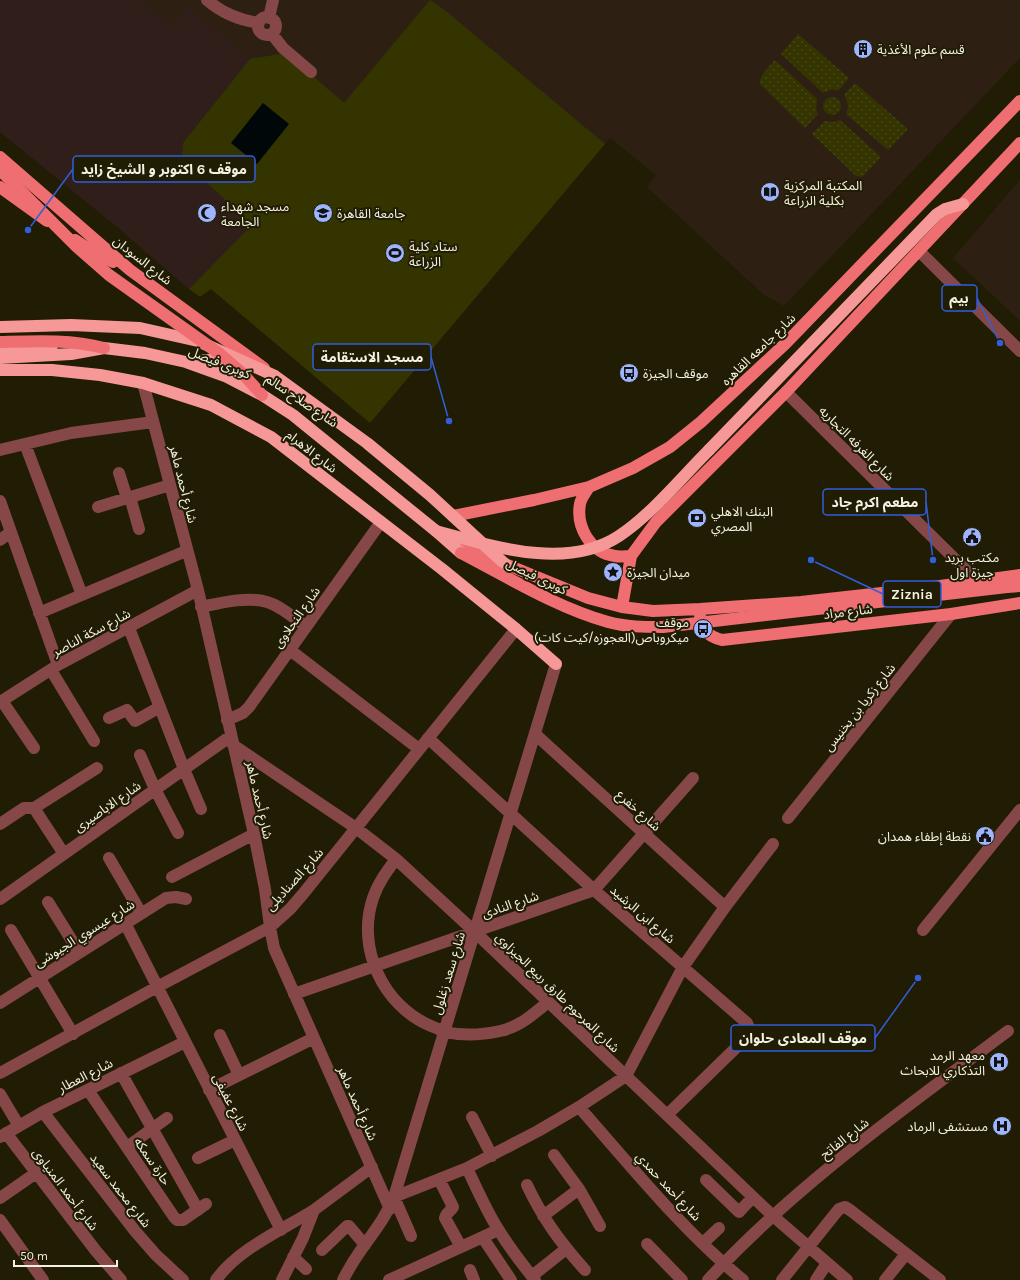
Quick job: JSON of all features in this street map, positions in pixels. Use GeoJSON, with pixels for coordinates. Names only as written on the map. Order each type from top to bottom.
{"type":"FeatureCollection","features":[{"type":"Feature","properties":{"kind":"highway"},"geometry":{"type":"LineString","coordinates":[[436,531],[504,548],[535,553],[566,554],[591,549],[619,536],[650,510],[937,214],[945,209],[963,204]]}},
{"type":"Feature","properties":{"kind":"highway"},"geometry":{"type":"LineString","coordinates":[[49,326],[70,345]]}},
{"type":"Feature","properties":{"kind":"highway"},"geometry":{"type":"LineString","coordinates":[[0,327],[49,326],[140,328],[198,341],[275,376],[367,443],[430,495],[506,565]]}},
{"type":"Feature","properties":{"kind":"highway","name":"شارع صلاح سالم"},"geometry":{"type":"LineString","coordinates":[[0,350],[70,345],[134,348],[166,353],[197,361],[227,372],[256,386],[311,420],[460,549]]}},
{"type":"Feature","properties":{"kind":"highway","name":"كوبرى فيصل"},"geometry":{"type":"LineString","coordinates":[[0,358],[71,354],[104,348],[145,353],[186,362],[225,376],[262,395],[293,415],[460,549]]}},
{"type":"Feature","properties":{"kind":"highway"},"geometry":{"type":"LineString","coordinates":[[197,361],[236,358]]}},
{"type":"Feature","properties":{"kind":"highway","name":"شارع الاهرام"},"geometry":{"type":"LineString","coordinates":[[0,370],[59,370],[100,374],[143,383],[211,405],[271,438],[442,569],[516,629],[556,664]]}},
{"type":"Feature","properties":{"kind":"main road","name":"شارع جامعه القاهره"},"geometry":{"type":"LineString","coordinates":[[453,516],[534,500],[589,487],[633,468],[670,447],[701,422],[785,344],[1020,101]]}},
{"type":"Feature","properties":{"kind":"main road"},"geometry":{"type":"LineString","coordinates":[[622,607],[631,556],[656,522],[786,392],[1020,143]]}},
{"type":"Feature","properties":{"kind":"main road","name":"شارع السودان"},"geometry":{"type":"LineString","coordinates":[[0,157],[130,270],[275,376]]}},
{"type":"Feature","properties":{"kind":"main road"},"geometry":{"type":"LineString","coordinates":[[0,170],[77,247],[109,275],[220,354],[243,374],[262,395]]}},
{"type":"Feature","properties":{"kind":"main road"},"geometry":{"type":"LineString","coordinates":[[0,187],[26,207],[90,250],[130,270]]}},
{"type":"Feature","properties":{"kind":"main road"},"geometry":{"type":"LineString","coordinates":[[0,342],[66,342],[104,348]]}},
{"type":"Feature","properties":{"kind":"main road"},"geometry":{"type":"LineString","coordinates":[[589,487],[580,502],[580,520],[585,536],[597,549],[608,554],[614,556],[631,556]]}},
{"type":"Feature","properties":{"kind":"main road","name":"شارع مراد"},"geometry":{"type":"LineString","coordinates":[[460,549],[506,565],[588,598],[622,607],[653,611],[700,610],[808,601],[918,589],[1020,575]]}},
{"type":"Feature","properties":{"kind":"main road","name":"كوبرى فيصل"},"geometry":{"type":"LineString","coordinates":[[460,549],[544,597],[582,613],[609,622],[636,627],[663,627],[1020,586]]}},
{"type":"Feature","properties":{"kind":"main road","name":"شارع مراد"},"geometry":{"type":"LineString","coordinates":[[700,610],[700,620],[704,630],[712,637],[722,640],[951,614],[1020,603]]}},
{"type":"Feature","properties":{"kind":"street"},"geometry":{"type":"LineString","coordinates":[[207,0],[237,19],[264,20]]}},
{"type":"Feature","properties":{"kind":"street"},"geometry":{"type":"LineString","coordinates":[[270,1],[264,20],[258,26],[260,32],[266,35],[272,34],[283,48],[311,72]]}},
{"type":"Feature","properties":{"kind":"street"},"geometry":{"type":"LineString","coordinates":[[920,251],[1020,351]]}},
{"type":"Feature","properties":{"kind":"street","name":"شارع أحمد ماهر"},"geometry":{"type":"LineString","coordinates":[[143,383],[186,551],[198,590],[254,834],[265,889],[274,948],[372,1167],[411,1236]]}},
{"type":"Feature","properties":{"kind":"street","name":"شارع الغرفه التجاريه"},"geometry":{"type":"LineString","coordinates":[[786,392],[976,580]]}},
{"type":"Feature","properties":{"kind":"street"},"geometry":{"type":"LineString","coordinates":[[0,450],[70,433],[153,422]]}},
{"type":"Feature","properties":{"kind":"street"},"geometry":{"type":"LineString","coordinates":[[25,444],[82,595]]}},
{"type":"Feature","properties":{"kind":"street"},"geometry":{"type":"LineString","coordinates":[[119,473],[129,497],[139,529]]}},
{"type":"Feature","properties":{"kind":"street"},"geometry":{"type":"LineString","coordinates":[[98,507],[170,485]]}},
{"type":"Feature","properties":{"kind":"street"},"geometry":{"type":"LineString","coordinates":[[0,501],[40,613],[55,668],[94,741]]}},
{"type":"Feature","properties":{"kind":"street","name":"شارع النحلاوى"},"geometry":{"type":"LineString","coordinates":[[227,720],[243,713],[249,707],[381,522]]}},
{"type":"Feature","properties":{"kind":"street"},"geometry":{"type":"LineString","coordinates":[[0,540],[11,532]]}},
{"type":"Feature","properties":{"kind":"street"},"geometry":{"type":"LineString","coordinates":[[40,613],[186,551]]}},
{"type":"Feature","properties":{"kind":"street","name":"شارع سكة الناصر"},"geometry":{"type":"LineString","coordinates":[[1,702],[55,668],[198,590]]}},
{"type":"Feature","properties":{"kind":"street"},"geometry":{"type":"LineString","coordinates":[[201,607],[249,600],[266,602],[281,609],[306,627]]}},
{"type":"Feature","properties":{"kind":"street","name":"شارع زكريا بن بخنيس"},"geometry":{"type":"LineString","coordinates":[[788,818],[951,614]]}},
{"type":"Feature","properties":{"kind":"street"},"geometry":{"type":"LineString","coordinates":[[129,628],[201,809]]}},
{"type":"Feature","properties":{"kind":"street","name":"شارع الصناديلى"},"geometry":{"type":"LineString","coordinates":[[2,1069],[73,1034],[157,987],[270,927],[290,909],[516,629]]}},
{"type":"Feature","properties":{"kind":"street"},"geometry":{"type":"LineString","coordinates":[[290,650],[419,749]]}},
{"type":"Feature","properties":{"kind":"street","name":"شارع سعد زغلول"},"geometry":{"type":"LineString","coordinates":[[343,1280],[392,1203],[510,814],[536,734],[556,664]]}},
{"type":"Feature","properties":{"kind":"street"},"geometry":{"type":"LineString","coordinates":[[1,702],[34,748]]}},
{"type":"Feature","properties":{"kind":"street"},"geometry":{"type":"LineString","coordinates":[[109,718],[127,710],[135,721],[160,707]]}},
{"type":"Feature","properties":{"kind":"street","name":"شارع خفرع"},"geometry":{"type":"LineString","coordinates":[[536,734],[725,907]]}},
{"type":"Feature","properties":{"kind":"street","name":"شارع ابن الرشيد"},"geometry":{"type":"LineString","coordinates":[[428,738],[594,890],[747,1023],[750,1028],[749,1034],[746,1038],[667,1115]]}},
{"type":"Feature","properties":{"kind":"street","name":"شارع الاباصيرى"},"geometry":{"type":"LineString","coordinates":[[0,899],[184,769],[232,741]]}},
{"type":"Feature","properties":{"kind":"street","name":"شارع المرحوم طارق ربيع الجيزاوي"},"geometry":{"type":"LineString","coordinates":[[232,741],[356,828],[396,859],[475,932],[773,1216],[847,1280]]}},
{"type":"Feature","properties":{"kind":"street"},"geometry":{"type":"LineString","coordinates":[[140,754],[178,833]]}},
{"type":"Feature","properties":{"kind":"street"},"geometry":{"type":"LineString","coordinates":[[0,824],[24,808],[34,808],[97,768]]}},
{"type":"Feature","properties":{"kind":"street","name":"شارع النادى"},"geometry":{"type":"LineString","coordinates":[[294,994],[594,890],[693,778]]}},
{"type":"Feature","properties":{"kind":"street"},"geometry":{"type":"LineString","coordinates":[[34,808],[64,854]]}},
{"type":"Feature","properties":{"kind":"street"},"geometry":{"type":"LineString","coordinates":[[923,930],[1020,810]]}},
{"type":"Feature","properties":{"kind":"street"},"geometry":{"type":"LineString","coordinates":[[172,877],[254,834]]}},
{"type":"Feature","properties":{"kind":"street"},"geometry":{"type":"LineString","coordinates":[[392,1203],[439,1179],[492,1156],[579,1107],[626,1076],[683,967],[725,907],[773,844]]}},
{"type":"Feature","properties":{"kind":"street"},"geometry":{"type":"LineString","coordinates":[[109,858],[141,913]]}},
{"type":"Feature","properties":{"kind":"street"},"geometry":{"type":"LineString","coordinates":[[396,859],[382,877],[373,898],[368,920],[368,943],[374,966],[385,988],[401,1007],[422,1022],[445,1032],[473,1035],[501,1031],[526,1020],[548,1002]]}},
{"type":"Feature","properties":{"kind":"street","name":"شارع عيسوي الجيوشى"},"geometry":{"type":"LineString","coordinates":[[0,1002],[166,898],[176,897],[186,899]]}},
{"type":"Feature","properties":{"kind":"street"},"geometry":{"type":"LineString","coordinates":[[48,902],[78,952]]}},
{"type":"Feature","properties":{"kind":"street","name":"شارع عفيفى"},"geometry":{"type":"LineString","coordinates":[[125,923],[281,1230]]}},
{"type":"Feature","properties":{"kind":"street"},"geometry":{"type":"LineString","coordinates":[[11,930],[73,1034]]}},
{"type":"Feature","properties":{"kind":"street","name":"شارع الفاتح"},"geometry":{"type":"LineString","coordinates":[[708,1280],[773,1216],[844,1156],[1008,1031]]}},
{"type":"Feature","properties":{"kind":"street"},"geometry":{"type":"LineString","coordinates":[[220,1035],[239,1076]]}},
{"type":"Feature","properties":{"kind":"street"},"geometry":{"type":"LineString","coordinates":[[209,1090],[314,1038]]}},
{"type":"Feature","properties":{"kind":"street","name":"شارع العطار"},"geometry":{"type":"LineString","coordinates":[[3,1135],[42,1112],[185,1042]]}},
{"type":"Feature","properties":{"kind":"street"},"geometry":{"type":"LineString","coordinates":[[121,1073],[152,1129]]}},
{"type":"Feature","properties":{"kind":"street","name":"حارة سمكه"},"geometry":{"type":"LineString","coordinates":[[88,1090],[174,1218],[180,1221],[202,1207],[152,1129]]}},
{"type":"Feature","properties":{"kind":"street"},"geometry":{"type":"LineString","coordinates":[[0,1094],[19,1126]]}},
{"type":"Feature","properties":{"kind":"street","name":"شارع أحمد حمدي"},"geometry":{"type":"LineString","coordinates":[[579,1107],[664,1204],[723,1264],[743,1280]]}},
{"type":"Feature","properties":{"kind":"street","name":"شارع محمد سعيد"},"geometry":{"type":"LineString","coordinates":[[42,1112],[135,1231],[156,1255],[184,1280]]}},
{"type":"Feature","properties":{"kind":"street"},"geometry":{"type":"LineString","coordinates":[[472,1117],[492,1156]]}},
{"type":"Feature","properties":{"kind":"street"},"geometry":{"type":"LineString","coordinates":[[127,1147],[167,1118]]}},
{"type":"Feature","properties":{"kind":"street","name":"شارع أحمد المنياوى"},"geometry":{"type":"LineString","coordinates":[[3,1135],[36,1173],[96,1251],[121,1280]]}},
{"type":"Feature","properties":{"kind":"street"},"geometry":{"type":"LineString","coordinates":[[198,1158],[235,1140]]}},
{"type":"Feature","properties":{"kind":"street"},"geometry":{"type":"LineString","coordinates":[[554,1155],[579,1189],[600,1226]]}},
{"type":"Feature","properties":{"kind":"street"},"geometry":{"type":"LineString","coordinates":[[216,1280],[230,1263],[247,1250],[314,1210],[372,1167]]}},
{"type":"Feature","properties":{"kind":"street"},"geometry":{"type":"LineString","coordinates":[[467,1168],[481,1200],[498,1230],[534,1278],[566,1249]]}},
{"type":"Feature","properties":{"kind":"street"},"geometry":{"type":"LineString","coordinates":[[0,1198],[36,1173]]}},
{"type":"Feature","properties":{"kind":"street"},"geometry":{"type":"LineString","coordinates":[[439,1179],[453,1207],[452,1210],[445,1215],[445,1218],[461,1247]]}},
{"type":"Feature","properties":{"kind":"street"},"geometry":{"type":"LineString","coordinates":[[706,1180],[739,1212],[753,1197]]}},
{"type":"Feature","properties":{"kind":"street"},"geometry":{"type":"LineString","coordinates":[[527,1185],[543,1216],[566,1249],[585,1270]]}},
{"type":"Feature","properties":{"kind":"street"},"geometry":{"type":"LineString","coordinates":[[543,1216],[579,1189]]}},
{"type":"Feature","properties":{"kind":"street"},"geometry":{"type":"LineString","coordinates":[[782,1280],[839,1209],[845,1207],[940,1280]]}},
{"type":"Feature","properties":{"kind":"street"},"geometry":{"type":"LineString","coordinates":[[282,1280],[314,1210]]}},
{"type":"Feature","properties":{"kind":"street"},"geometry":{"type":"LineString","coordinates":[[0,1220],[43,1280]]}},
{"type":"Feature","properties":{"kind":"street"},"geometry":{"type":"LineString","coordinates":[[322,1250],[347,1226],[349,1226],[365,1245]]}},
{"type":"Feature","properties":{"kind":"street"},"geometry":{"type":"LineString","coordinates":[[703,1243],[719,1228]]}},
{"type":"Feature","properties":{"kind":"street"},"geometry":{"type":"LineString","coordinates":[[389,1280],[498,1230]]}},
{"type":"Feature","properties":{"kind":"street"},"geometry":{"type":"LineString","coordinates":[[483,1238],[511,1280]]}},
{"type":"Feature","properties":{"kind":"street"},"geometry":{"type":"LineString","coordinates":[[647,1244],[682,1280]]}},
{"type":"Feature","properties":{"kind":"street"},"geometry":{"type":"LineString","coordinates":[[885,1280],[906,1254]]}},
{"type":"Feature","properties":{"kind":"street"},"geometry":{"type":"LineString","coordinates":[[293,1257],[306,1269]]}},
{"type":"Feature","properties":{"kind":"street"},"geometry":{"type":"LineString","coordinates":[[816,1280],[827,1263]]}},
{"type":"Feature","properties":{"kind":"shaded area","name":"جامعة القاهرة"},"geometry":{"type":"Polygon","coordinates":[[[0,0],[1020,0],[1020,58],[784,306],[764,295],[647,187],[656,175],[610,138],[370,423],[211,289],[200,297],[189,289],[116,226],[0,132],[0,0]]]}},
{"type":"Feature","properties":{"kind":"shaded area"},"geometry":{"type":"Polygon","coordinates":[[[0,0],[139,0],[172,28],[188,8],[250,59],[183,143],[182,154],[191,168],[252,225],[189,289],[116,226],[0,132],[0,0]]]}},
{"type":"Feature","properties":{"kind":"shaded area"},"geometry":{"type":"Polygon","coordinates":[[[430,0],[447,12],[605,144],[370,423],[211,289],[200,297],[189,289],[252,225],[191,168],[182,154],[183,143],[250,59],[286,53],[344,103],[430,0]]]}},
{"type":"Feature","properties":{"kind":"shaded area"},"geometry":{"type":"Polygon","coordinates":[[[798,34],[849,78],[838,91],[833,89],[823,93],[781,54],[798,34]]]}},
{"type":"Feature","properties":{"kind":"shaded area"},"geometry":{"type":"Polygon","coordinates":[[[775,60],[817,99],[816,109],[818,114],[805,128],[760,84],[761,77],[775,60]]]}},
{"type":"Feature","properties":{"kind":"shaded area"},"geometry":{"type":"Polygon","coordinates":[[[855,83],[908,129],[888,150],[846,114],[848,104],[844,95],[855,83]]]}},
{"type":"Feature","properties":{"kind":"shaded area"},"geometry":{"type":"Polygon","coordinates":[[[832,97],[838,100],[841,106],[838,112],[832,115],[826,112],[823,106],[826,100],[832,97]]]}},
{"type":"Feature","properties":{"kind":"shaded area"},"geometry":{"type":"Polygon","coordinates":[[[263,103],[289,124],[257,164],[231,143],[263,103]]]}},
{"type":"Feature","properties":{"kind":"shaded area"},"geometry":{"type":"Polygon","coordinates":[[[840,120],[881,157],[862,177],[856,176],[812,134],[825,121],[835,122],[840,120]]]}},
{"type":"Feature","properties":{"kind":"shaded area"},"geometry":{"type":"Polygon","coordinates":[[[1020,180],[1020,321],[953,258],[1020,180]]]}},
{"type":"Feature","properties":{"kind":"place","name":"قسم علوم الأغذية"},"geometry":{"type":"Point","coordinates":[863,49]}},
{"type":"Feature","properties":{"kind":"place","name":"المكتبة المركزية بكلية الزراعة"},"geometry":{"type":"Point","coordinates":[770,192]}},
{"type":"Feature","properties":{"kind":"place","name":"مسجد شهداء الجامعة"},"geometry":{"type":"Point","coordinates":[207,213]}},
{"type":"Feature","properties":{"kind":"place","name":"جامعة القاهرة"},"geometry":{"type":"Point","coordinates":[323,213]}},
{"type":"Feature","properties":{"kind":"place","name":"موقف 6 اكتوبر و الشيخ زايد"},"geometry":{"type":"Point","coordinates":[28,230]}},
{"type":"Feature","properties":{"kind":"place","name":"ستاد كلية الزراعة"},"geometry":{"type":"Point","coordinates":[395,253]}},
{"type":"Feature","properties":{"kind":"place","name":"بيم"},"geometry":{"type":"Point","coordinates":[1000,343]}},
{"type":"Feature","properties":{"kind":"place","name":"موقف الجيزة"},"geometry":{"type":"Point","coordinates":[629,373]}},
{"type":"Feature","properties":{"kind":"place","name":"مسجد الاستقامة"},"geometry":{"type":"Point","coordinates":[449,421]}},
{"type":"Feature","properties":{"kind":"place","name":"البنك الاهلي المصري"},"geometry":{"type":"Point","coordinates":[697,518]}},
{"type":"Feature","properties":{"kind":"place","name":"مكتب بريد جيزة اول"},"geometry":{"type":"Point","coordinates":[972,537]}},
{"type":"Feature","properties":{"kind":"place","name":"Ziznia"},"geometry":{"type":"Point","coordinates":[811,560]}},
{"type":"Feature","properties":{"kind":"place","name":"مطعم اكرم جاد"},"geometry":{"type":"Point","coordinates":[933,560]}},
{"type":"Feature","properties":{"kind":"place","name":"ميدان الجيزة"},"geometry":{"type":"Point","coordinates":[613,572]}},
{"type":"Feature","properties":{"kind":"place","name":"موقف ميكروباص(العجوزه/كيت كات)"},"geometry":{"type":"Point","coordinates":[703,629]}},
{"type":"Feature","properties":{"kind":"place","name":"نقطة إطفاء همدان"},"geometry":{"type":"Point","coordinates":[985,836]}},
{"type":"Feature","properties":{"kind":"place","name":"موقف المعادى حلوان"},"geometry":{"type":"Point","coordinates":[918,978]}},
{"type":"Feature","properties":{"kind":"place","name":"معهد الرمد التذكاري للابحاث"},"geometry":{"type":"Point","coordinates":[999,1062]}},
{"type":"Feature","properties":{"kind":"place","name":"مستشفى الرماد"},"geometry":{"type":"Point","coordinates":[1002,1126]}}]}
